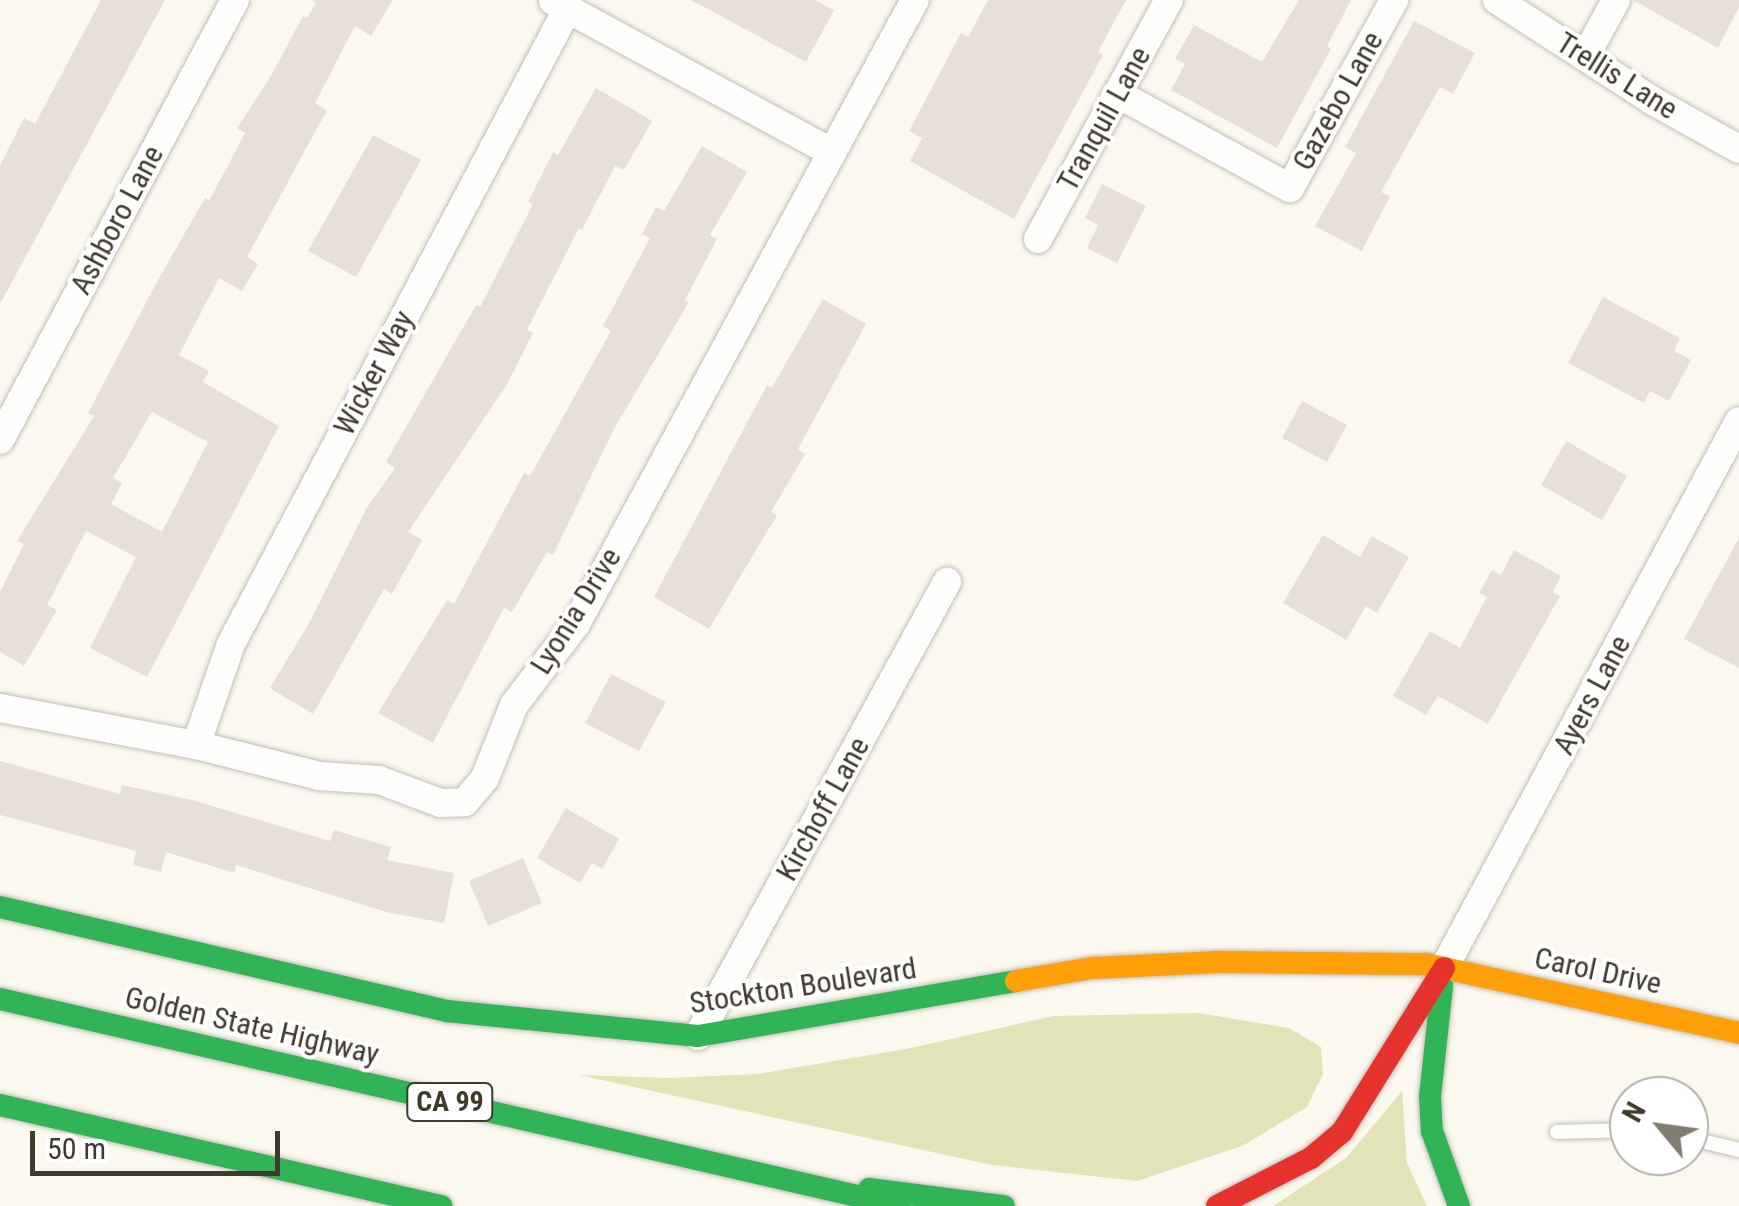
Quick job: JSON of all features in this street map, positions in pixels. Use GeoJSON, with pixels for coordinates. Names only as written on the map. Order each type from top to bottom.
{"type":"FeatureCollection","features":[{"type":"Feature","properties":{"kind":"main road","name":"Stockton Boulevard"},"geometry":{"type":"LineString","coordinates":[[0,907],[447,1011],[698,1036],[1092,968],[1219,962],[1444,968]]}},
{"type":"Feature","properties":{"kind":"main road","name":"Carol Drive"},"geometry":{"type":"LineString","coordinates":[[1444,968],[1739,1033]]}},
{"type":"Feature","properties":{"kind":"main road"},"geometry":{"type":"LineString","coordinates":[[1217,1206],[1310,1158],[1342,1132],[1444,968]]}},
{"type":"Feature","properties":{"kind":"main road"},"geometry":{"type":"LineString","coordinates":[[1444,968],[1435,1034],[1431,1114],[1442,1166],[1459,1206]]}},
{"type":"Feature","properties":{"kind":"main road","name":"Golden State Highway"},"geometry":{"type":"LineString","coordinates":[[0,999],[900,1206]]}},
{"type":"Feature","properties":{"kind":"main road"},"geometry":{"type":"LineString","coordinates":[[0,1105],[442,1206]]}},
{"type":"Feature","properties":{"kind":"main road"},"geometry":{"type":"LineString","coordinates":[[795,1180],[1004,1206]]}},
{"type":"Feature","properties":{"kind":"street","name":"Ashboro Lane"},"geometry":{"type":"LineString","coordinates":[[0,440],[235,0]]}},
{"type":"Feature","properties":{"kind":"street","name":"Lyonia Drive"},"geometry":{"type":"LineString","coordinates":[[0,708],[196,746],[319,776],[379,780],[441,803],[465,802],[484,778],[514,705],[576,624],[915,0]]}},
{"type":"Feature","properties":{"kind":"street","name":"Tranquil Lane"},"geometry":{"type":"LineString","coordinates":[[1038,239],[1170,0]]}},
{"type":"Feature","properties":{"kind":"street","name":"Gazebo Lane"},"geometry":{"type":"LineString","coordinates":[[1118,94],[1290,188],[1394,0]]}},
{"type":"Feature","properties":{"kind":"street","name":"Trellis Lane"},"geometry":{"type":"LineString","coordinates":[[1498,0],[1739,149]]}},
{"type":"Feature","properties":{"kind":"street"},"geometry":{"type":"LineString","coordinates":[[1585,57],[1616,0]]}},
{"type":"Feature","properties":{"kind":"street"},"geometry":{"type":"LineString","coordinates":[[560,4],[831,152]]}},
{"type":"Feature","properties":{"kind":"street","name":"Wicker Way"},"geometry":{"type":"LineString","coordinates":[[196,746],[231,644],[560,4]]}},
{"type":"Feature","properties":{"kind":"street","name":"Ayers Lane"},"geometry":{"type":"LineString","coordinates":[[1444,968],[1739,421]]}},
{"type":"Feature","properties":{"kind":"street","name":"Kirchoff Lane"},"geometry":{"type":"LineString","coordinates":[[698,1036],[947,582]]}},
{"type":"Feature","properties":{"kind":"lane"},"geometry":{"type":"LineString","coordinates":[[1557,1132],[1609,1131]]}},
{"type":"Feature","properties":{"kind":"lane"},"geometry":{"type":"LineString","coordinates":[[1709,1143],[1739,1150]]}},
{"type":"Feature","properties":{"kind":"green space"},"geometry":{"type":"Polygon","coordinates":[[[1199,1013],[1289,1028],[1321,1047],[1323,1074],[1307,1107],[1244,1145],[1138,1181],[992,1165],[579,1075],[670,1078],[757,1074],[911,1048],[1053,1016],[1199,1013]]]}},
{"type":"Feature","properties":{"kind":"green space"},"geometry":{"type":"Polygon","coordinates":[[[1402,1091],[1407,1163],[1427,1206],[1273,1206],[1346,1158],[1402,1091]]]}},
{"type":"Feature","properties":{"kind":"building"},"geometry":{"type":"Polygon","coordinates":[[[101,0],[165,0],[0,304],[0,165],[24,118],[35,124],[101,0]]]}},
{"type":"Feature","properties":{"kind":"building"},"geometry":{"type":"Polygon","coordinates":[[[311,0],[393,0],[371,36],[355,26],[315,103],[327,110],[247,257],[258,264],[242,291],[219,278],[179,355],[209,371],[203,382],[279,426],[147,677],[90,648],[136,557],[86,531],[47,605],[57,610],[24,666],[0,652],[0,592],[24,544],[17,541],[94,416],[88,413],[159,278],[205,198],[209,201],[245,133],[237,128],[303,16],[307,18],[316,3],[311,0]],[[152,412],[113,478],[122,483],[111,504],[162,532],[208,442],[152,412]]]}},
{"type":"Feature","properties":{"kind":"building"},"geometry":{"type":"Polygon","coordinates":[[[691,0],[815,0],[834,10],[806,62],[691,0]]]}},
{"type":"Feature","properties":{"kind":"building"},"geometry":{"type":"Polygon","coordinates":[[[988,0],[1126,0],[1098,52],[1103,55],[1014,219],[910,161],[922,138],[909,131],[961,33],[968,37],[988,0]]]}},
{"type":"Feature","properties":{"kind":"building"},"geometry":{"type":"Polygon","coordinates":[[[1299,0],[1351,0],[1327,46],[1331,49],[1277,148],[1171,90],[1185,64],[1175,59],[1194,25],[1262,62],[1299,0]]]}},
{"type":"Feature","properties":{"kind":"building"},"geometry":{"type":"Polygon","coordinates":[[[1633,0],[1739,0],[1739,7],[1718,48],[1633,0]]]}},
{"type":"Feature","properties":{"kind":"building"},"geometry":{"type":"Polygon","coordinates":[[[1414,21],[1475,53],[1453,94],[1440,87],[1381,192],[1390,196],[1362,251],[1315,226],[1356,153],[1345,147],[1414,21]]]}},
{"type":"Feature","properties":{"kind":"building"},"geometry":{"type":"Polygon","coordinates":[[[596,88],[652,121],[624,170],[615,166],[582,230],[579,228],[527,330],[533,333],[506,386],[408,532],[422,540],[392,594],[384,589],[313,714],[270,688],[308,625],[366,509],[395,468],[386,462],[476,305],[480,307],[533,204],[528,202],[553,152],[558,155],[596,88]]]}},
{"type":"Feature","properties":{"kind":"building"},"geometry":{"type":"Polygon","coordinates":[[[373,135],[421,160],[356,277],[308,251],[373,135]]]}},
{"type":"Feature","properties":{"kind":"building"},"geometry":{"type":"Polygon","coordinates":[[[702,146],[747,172],[710,235],[717,239],[685,300],[689,302],[614,429],[553,555],[547,552],[512,612],[504,608],[433,743],[378,713],[447,600],[454,604],[524,473],[530,476],[611,331],[603,326],[650,238],[642,234],[656,207],[664,211],[702,146]]]}},
{"type":"Feature","properties":{"kind":"building"},"geometry":{"type":"Polygon","coordinates":[[[1102,184],[1146,206],[1117,263],[1087,248],[1098,225],[1085,218],[1102,184]]]}},
{"type":"Feature","properties":{"kind":"building"},"geometry":{"type":"Polygon","coordinates":[[[1603,297],[1680,338],[1674,351],[1691,360],[1669,401],[1650,391],[1644,403],[1568,363],[1603,297]]]}},
{"type":"Feature","properties":{"kind":"building"},"geometry":{"type":"Polygon","coordinates":[[[823,299],[866,324],[798,449],[805,454],[771,512],[777,515],[709,629],[654,597],[767,385],[772,387],[823,299]]]}},
{"type":"Feature","properties":{"kind":"building"},"geometry":{"type":"Polygon","coordinates":[[[1302,401],[1347,425],[1327,462],[1282,438],[1302,401]]]}},
{"type":"Feature","properties":{"kind":"building"},"geometry":{"type":"Polygon","coordinates":[[[1566,441],[1627,476],[1602,520],[1541,485],[1566,441]]]}},
{"type":"Feature","properties":{"kind":"building"},"geometry":{"type":"Polygon","coordinates":[[[1323,535],[1360,557],[1372,536],[1409,557],[1377,613],[1366,606],[1346,640],[1283,603],[1323,535]]]}},
{"type":"Feature","properties":{"kind":"building"},"geometry":{"type":"Polygon","coordinates":[[[1739,538],[1739,668],[1684,639],[1739,538]]]}},
{"type":"Feature","properties":{"kind":"building"},"geometry":{"type":"Polygon","coordinates":[[[1514,550],[1561,576],[1553,592],[1560,596],[1488,724],[1438,696],[1426,715],[1393,696],[1430,631],[1460,648],[1487,597],[1479,593],[1492,570],[1501,575],[1514,550]]]}},
{"type":"Feature","properties":{"kind":"building"},"geometry":{"type":"Polygon","coordinates":[[[611,674],[666,702],[639,751],[585,723],[611,674]]]}},
{"type":"Feature","properties":{"kind":"building"},"geometry":{"type":"Polygon","coordinates":[[[0,761],[120,794],[122,785],[192,800],[330,841],[334,830],[391,847],[387,860],[454,873],[444,923],[386,912],[236,865],[234,873],[166,852],[161,872],[133,865],[136,851],[0,815],[0,761]]]}},
{"type":"Feature","properties":{"kind":"building"},"geometry":{"type":"Polygon","coordinates":[[[566,808],[619,839],[602,869],[592,863],[580,883],[537,858],[566,808]]]}},
{"type":"Feature","properties":{"kind":"building"},"geometry":{"type":"Polygon","coordinates":[[[523,858],[542,903],[488,926],[469,881],[523,858]]]}},
{"type":"Feature","properties":{"kind":"traffic: fast"},"geometry":{"type":"LineString","coordinates":[[0,907],[447,1011],[698,1036],[1016,981]]}},
{"type":"Feature","properties":{"kind":"traffic: fast"},"geometry":{"type":"LineString","coordinates":[[1442,986],[1430,1096],[1432,1131],[1459,1206]]}},
{"type":"Feature","properties":{"kind":"traffic: fast"},"geometry":{"type":"LineString","coordinates":[[0,999],[900,1206]]}},
{"type":"Feature","properties":{"kind":"traffic: fast"},"geometry":{"type":"LineString","coordinates":[[0,1105],[442,1206]]}},
{"type":"Feature","properties":{"kind":"traffic: fast"},"geometry":{"type":"LineString","coordinates":[[869,1189],[1004,1206]]}},
{"type":"Feature","properties":{"kind":"traffic: slow"},"geometry":{"type":"LineString","coordinates":[[1016,981],[1092,968],[1219,962],[1426,964],[1739,1033]]}},
{"type":"Feature","properties":{"kind":"traffic: jam"},"geometry":{"type":"LineString","coordinates":[[1217,1206],[1311,1158],[1342,1132],[1444,968]]}}]}
